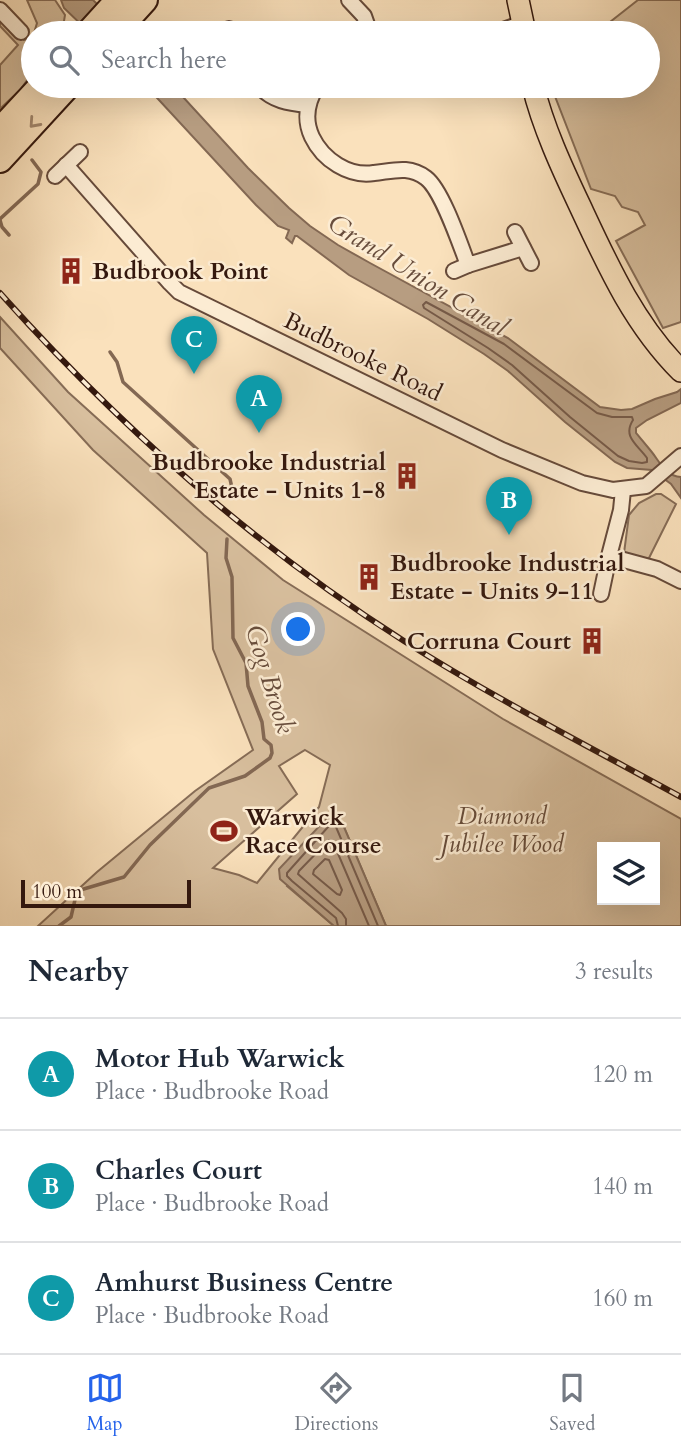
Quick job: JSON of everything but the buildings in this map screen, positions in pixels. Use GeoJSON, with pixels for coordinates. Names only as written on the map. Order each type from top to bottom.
{"type":"FeatureCollection","features":[{"type":"Feature","properties":{"kind":"highway"},"geometry":{"type":"LineString","coordinates":[[109,21],[130,9]]}},
{"type":"Feature","properties":{"kind":"highway"},"geometry":{"type":"LineString","coordinates":[[0,130],[30,98]]}},
{"type":"Feature","properties":{"kind":"highway"},"geometry":{"type":"LineString","coordinates":[[0,160],[57,98]]}},
{"type":"Feature","properties":{"kind":"main road"},"geometry":{"type":"LineString","coordinates":[[518,0],[522,21]]}},
{"type":"Feature","properties":{"kind":"main road"},"geometry":{"type":"LineString","coordinates":[[526,21],[531,0]]}},
{"type":"Feature","properties":{"kind":"main road"},"geometry":{"type":"LineString","coordinates":[[537,98],[558,158],[603,257],[636,317],[679,369]]}},
{"type":"Feature","properties":{"kind":"street"},"geometry":{"type":"LineString","coordinates":[[349,0],[365,21]]}},
{"type":"Feature","properties":{"kind":"street"},"geometry":{"type":"LineString","coordinates":[[0,10],[21,32]]}},
{"type":"Feature","properties":{"kind":"street"},"geometry":{"type":"LineString","coordinates":[[274,98],[308,105]]}},
{"type":"Feature","properties":{"kind":"street"},"geometry":{"type":"LineString","coordinates":[[311,98],[307,115],[310,133],[319,148],[337,164],[363,174],[395,169],[409,170],[429,180],[437,189],[461,268],[523,248]]}},
{"type":"Feature","properties":{"kind":"street","name":"Budbrooke Road"},"geometry":{"type":"LineString","coordinates":[[80,152],[61,171],[180,292],[504,451],[582,483],[613,490],[646,486],[678,458]]}},
{"type":"Feature","properties":{"kind":"street"},"geometry":{"type":"LineString","coordinates":[[515,232],[531,263]]}},
{"type":"Feature","properties":{"kind":"street"},"geometry":{"type":"LineString","coordinates":[[601,594],[621,510],[623,489]]}},
{"type":"Feature","properties":{"kind":"street"},"geometry":{"type":"LineString","coordinates":[[609,556],[657,569],[681,581]]}},
{"type":"Feature","properties":{"kind":"green space"},"geometry":{"type":"Polygon","coordinates":[[[27,0],[55,0],[65,15],[64,21],[36,21],[27,0]]]}},
{"type":"Feature","properties":{"kind":"green space"},"geometry":{"type":"Polygon","coordinates":[[[638,0],[681,0],[681,322],[663,328],[616,241],[645,225],[638,212],[622,207],[615,196],[591,189],[556,98],[660,98],[660,21],[611,21],[638,0]]]}},
{"type":"Feature","properties":{"kind":"green space"},"geometry":{"type":"Polygon","coordinates":[[[0,14],[21,37],[21,89],[0,109],[0,65],[18,45],[0,26],[0,14]]]}},
{"type":"Feature","properties":{"kind":"green space","name":"Diamond Jubilee Wood"},"geometry":{"type":"Polygon","coordinates":[[[0,317],[68,392],[204,515],[283,580],[503,719],[681,819],[681,926],[386,926],[341,820],[333,817],[287,886],[334,926],[38,926],[97,872],[195,791],[253,750],[213,649],[207,553],[93,450],[0,348],[0,317]],[[305,750],[279,766],[297,794],[213,868],[257,883],[319,807],[330,765],[305,750]]]}},
{"type":"Feature","properties":{"kind":"green space"},"geometry":{"type":"Polygon","coordinates":[[[661,494],[676,504],[648,560],[624,553],[629,515],[639,503],[661,494]]]}},
{"type":"Feature","properties":{"kind":"water"},"geometry":{"type":"Polygon","coordinates":[[[61,0],[93,0],[114,21],[78,21],[64,8],[61,0]]]}},
{"type":"Feature","properties":{"kind":"water"},"geometry":{"type":"Polygon","coordinates":[[[157,98],[184,98],[248,168],[310,226],[338,245],[508,338],[600,407],[632,409],[681,389],[681,403],[647,420],[636,428],[636,433],[667,471],[681,477],[681,498],[671,484],[652,470],[627,468],[615,462],[508,371],[484,354],[349,275],[297,236],[292,243],[286,238],[289,230],[278,226],[157,98]]]}},
{"type":"Feature","properties":{"kind":"water"},"geometry":{"type":"Polygon","coordinates":[[[333,817],[341,820],[386,926],[334,926],[280,879],[279,869],[325,820],[333,817]]]}},
{"type":"Feature","properties":{"kind":"waterway","name":"Gog Brook"},"geometry":{"type":"LineString","coordinates":[[0,219],[38,184],[41,172],[32,160]]}},
{"type":"Feature","properties":{"kind":"waterway","name":"Gog Brook"},"geometry":{"type":"LineString","coordinates":[[0,220],[9,235]]}},
{"type":"Feature","properties":{"kind":"waterway","name":"Gog Brook"},"geometry":{"type":"LineString","coordinates":[[110,352],[117,362],[123,382],[230,479],[234,497]]}},
{"type":"Feature","properties":{"kind":"waterway","name":"Gog Brook"},"geometry":{"type":"LineString","coordinates":[[59,926],[71,917],[77,891],[124,877],[150,845],[209,788],[245,776],[270,758],[271,745],[264,739],[262,722],[248,686],[246,663],[233,638],[232,577],[226,558],[227,539]]}},
{"type":"Feature","properties":{"kind":"railway"},"geometry":{"type":"LineString","coordinates":[[0,293],[45,342],[140,436],[241,524],[294,565],[348,604],[438,662],[681,797]]}},
{"type":"Feature","properties":{"kind":"place","name":"Budbrook Point"},"geometry":{"type":"Point","coordinates":[71,271]}},
{"type":"Feature","properties":{"kind":"place","name":"Amhurst Business Centre"},"geometry":{"type":"Point","coordinates":[194,374]}},
{"type":"Feature","properties":{"kind":"place","name":"Motor Hub Warwick"},"geometry":{"type":"Point","coordinates":[259,433]}},
{"type":"Feature","properties":{"kind":"place","name":"Budbrooke Industrial Estate - Units 1-8"},"geometry":{"type":"Point","coordinates":[407,476]}},
{"type":"Feature","properties":{"kind":"place","name":"Charles Court"},"geometry":{"type":"Point","coordinates":[509,535]}},
{"type":"Feature","properties":{"kind":"place","name":"Budbrooke Industrial Estate - Units 9-11"},"geometry":{"type":"Point","coordinates":[369,577]}},
{"type":"Feature","properties":{"kind":"place","name":"Corruna Court"},"geometry":{"type":"Point","coordinates":[592,641]}},
{"type":"Feature","properties":{"kind":"place","name":"Warwick Race Course"},"geometry":{"type":"Point","coordinates":[224,831]}},
{"type":"Feature","properties":{"kind":"water label","name":"Grand Union Canal"},"geometry":{"type":"Point","coordinates":[418,275]}}]}
